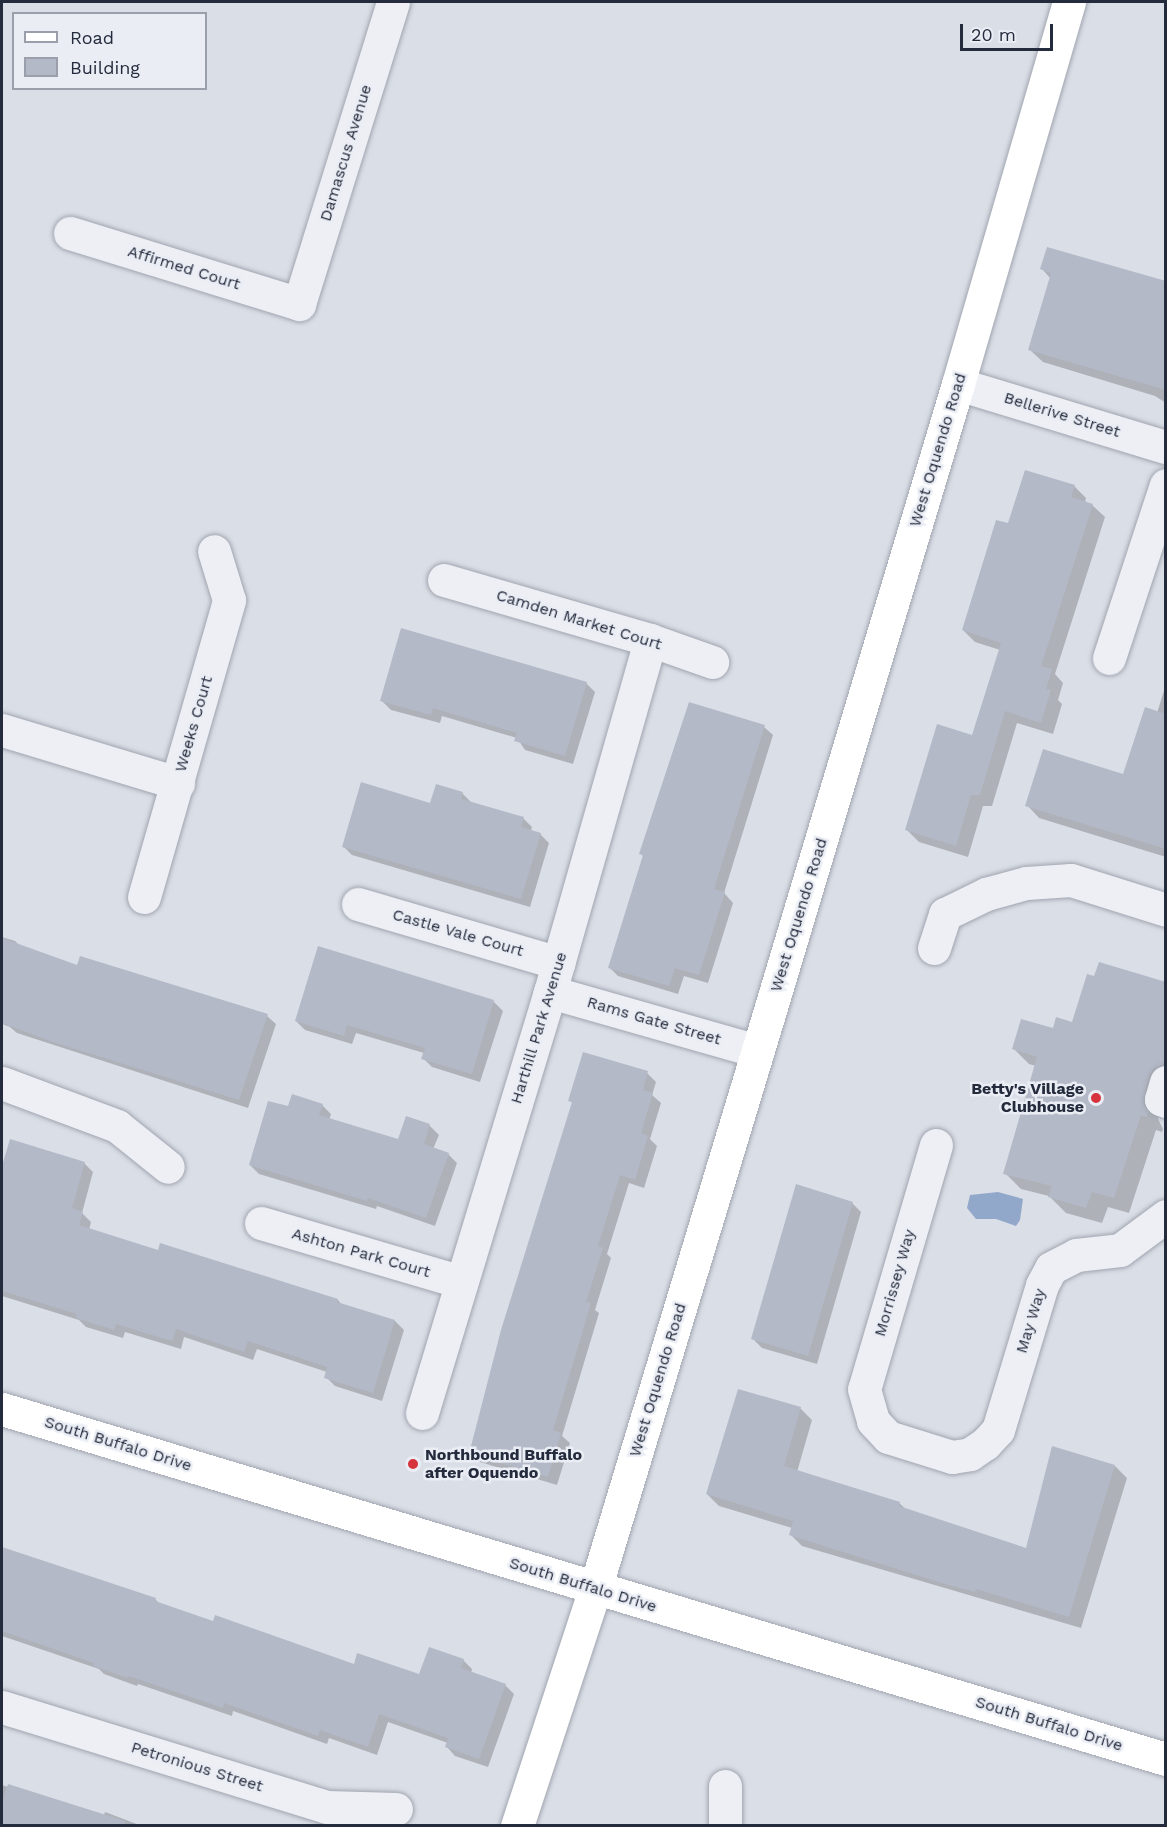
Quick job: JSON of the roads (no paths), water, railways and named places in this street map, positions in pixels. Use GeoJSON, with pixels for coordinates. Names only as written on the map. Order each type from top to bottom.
{"type":"FeatureCollection","features":[{"type":"Feature","properties":{"kind":"street","name":"Damascus Avenue"},"geometry":{"type":"LineString","coordinates":[[299,304],[393,2]]}},
{"type":"Feature","properties":{"kind":"street","name":"West Oquendo Road"},"geometry":{"type":"LineString","coordinates":[[517,1826],[595,1589],[958,384],[1069,2]]}},
{"type":"Feature","properties":{"kind":"street","name":"Affirmed Court"},"geometry":{"type":"LineString","coordinates":[[70,233],[299,304]]}},
{"type":"Feature","properties":{"kind":"street","name":"Bellerive Street"},"geometry":{"type":"LineString","coordinates":[[958,384],[1166,447]]}},
{"type":"Feature","properties":{"kind":"street"},"geometry":{"type":"LineString","coordinates":[[1109,658],[1166,485]]}},
{"type":"Feature","properties":{"kind":"street","name":"Weeks Court"},"geometry":{"type":"LineString","coordinates":[[144,897],[229,600],[214,551]]}},
{"type":"Feature","properties":{"kind":"street","name":"Camden Market Court"},"geometry":{"type":"LineString","coordinates":[[444,580],[650,640],[712,662]]}},
{"type":"Feature","properties":{"kind":"street","name":"Harthill Park Avenue"},"geometry":{"type":"LineString","coordinates":[[422,1413],[554,977],[650,640]]}},
{"type":"Feature","properties":{"kind":"street"},"geometry":{"type":"LineString","coordinates":[[2,730],[178,783]]}},
{"type":"Feature","properties":{"kind":"street"},"geometry":{"type":"LineString","coordinates":[[934,948],[945,914],[986,894],[1026,883],[1071,880],[1166,910]]}},
{"type":"Feature","properties":{"kind":"street","name":"Castle Vale Court"},"geometry":{"type":"LineString","coordinates":[[358,904],[554,977]]}},
{"type":"Feature","properties":{"kind":"street","name":"Rams Gate Street"},"geometry":{"type":"LineString","coordinates":[[554,977],[757,1051]]}},
{"type":"Feature","properties":{"kind":"street"},"geometry":{"type":"LineString","coordinates":[[1166,1082],[1161,1099],[1166,1101]]}},
{"type":"Feature","properties":{"kind":"street"},"geometry":{"type":"LineString","coordinates":[[2,1083],[117,1126],[168,1167]]}},
{"type":"Feature","properties":{"kind":"street","name":"Morrissey Way"},"geometry":{"type":"LineString","coordinates":[[936,1145],[864,1389],[873,1421],[888,1437],[952,1457],[970,1454]]}},
{"type":"Feature","properties":{"kind":"street","name":"May Way"},"geometry":{"type":"LineString","coordinates":[[970,1454],[985,1444],[998,1430],[1042,1285],[1052,1268],[1076,1255],[1120,1250],[1166,1216]]}},
{"type":"Feature","properties":{"kind":"street","name":"Ashton Park Court"},"geometry":{"type":"LineString","coordinates":[[261,1223],[462,1282]]}},
{"type":"Feature","properties":{"kind":"street","name":"South Buffalo Drive"},"geometry":{"type":"LineString","coordinates":[[2,1409],[1166,1759]]}},
{"type":"Feature","properties":{"kind":"street","name":"Petronious Street"},"geometry":{"type":"LineString","coordinates":[[2,1707],[327,1807],[396,1809]]}},
{"type":"Feature","properties":{"kind":"street"},"geometry":{"type":"LineString","coordinates":[[725,1786],[725,1826]]}},
{"type":"Feature","properties":{"kind":"water"},"geometry":{"type":"Polygon","coordinates":[[[998,1192],[1023,1199],[1020,1220],[1016,1226],[996,1219],[976,1219],[967,1208],[970,1195],[998,1192]]]}},
{"type":"Feature","properties":{"kind":"place","name":"Betty's Village Clubhouse"},"geometry":{"type":"Point","coordinates":[1096,1098]}},
{"type":"Feature","properties":{"kind":"place","name":"Northbound Buffalo after Oquendo"},"geometry":{"type":"Point","coordinates":[413,1464]}}]}
